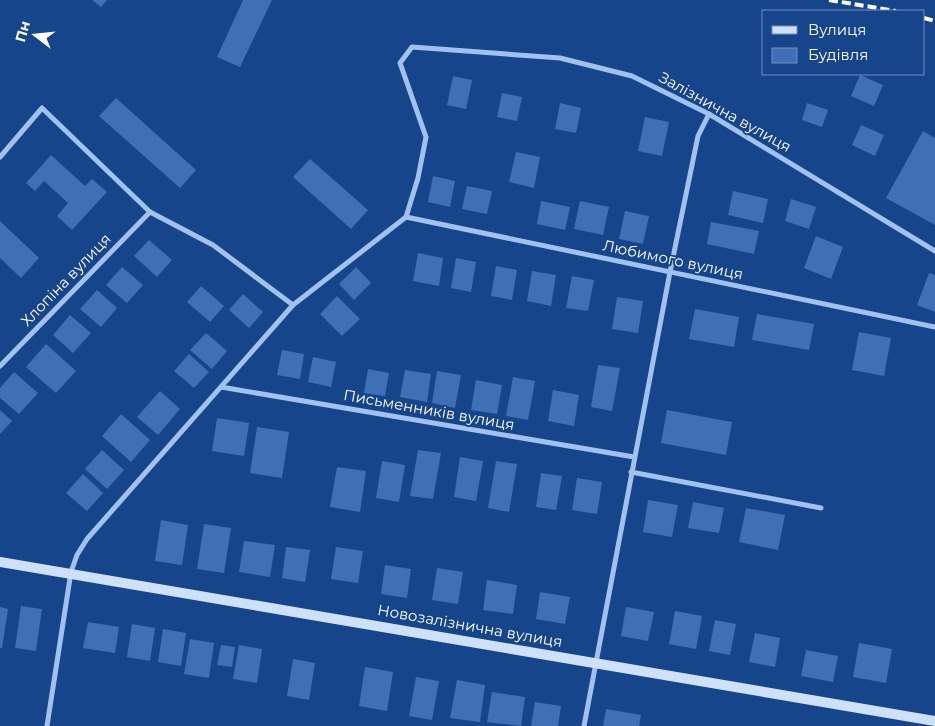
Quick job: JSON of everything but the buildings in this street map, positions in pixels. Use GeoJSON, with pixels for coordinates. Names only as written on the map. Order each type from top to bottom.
{"type":"FeatureCollection","features":[{"type":"Feature","properties":{"kind":"main road","name":"Новозалізнична вулиця"},"geometry":{"type":"LineString","coordinates":[[0,562],[71,572],[935,721]]}},
{"type":"Feature","properties":{"kind":"street","name":"Залізнична вулиця"},"geometry":{"type":"LineString","coordinates":[[406,217],[418,178],[426,137],[400,63],[412,47],[560,58],[632,76],[709,114],[935,251]]}},
{"type":"Feature","properties":{"kind":"street"},"geometry":{"type":"LineString","coordinates":[[0,156],[42,108],[150,212],[213,245],[293,305]]}},
{"type":"Feature","properties":{"kind":"street"},"geometry":{"type":"LineString","coordinates":[[584,726],[594,662],[670,272],[698,136],[709,114]]}},
{"type":"Feature","properties":{"kind":"street","name":"Хлопіна вулиця"},"geometry":{"type":"LineString","coordinates":[[0,366],[150,212]]}},
{"type":"Feature","properties":{"kind":"street"},"geometry":{"type":"LineString","coordinates":[[47,726],[71,572],[77,555],[87,539],[293,305],[406,217]]}},
{"type":"Feature","properties":{"kind":"street","name":"Любимого вулиця"},"geometry":{"type":"LineString","coordinates":[[406,217],[935,327]]}},
{"type":"Feature","properties":{"kind":"street","name":"Письменників вулиця"},"geometry":{"type":"LineString","coordinates":[[221,387],[634,458]]}},
{"type":"Feature","properties":{"kind":"street"},"geometry":{"type":"LineString","coordinates":[[631,472],[821,508]]}},
{"type":"Feature","properties":{"kind":"railway"},"geometry":{"type":"LineString","coordinates":[[829,0],[890,10]]}},
{"type":"Feature","properties":{"kind":"railway"},"geometry":{"type":"LineString","coordinates":[[925,18],[935,21]]}}]}
